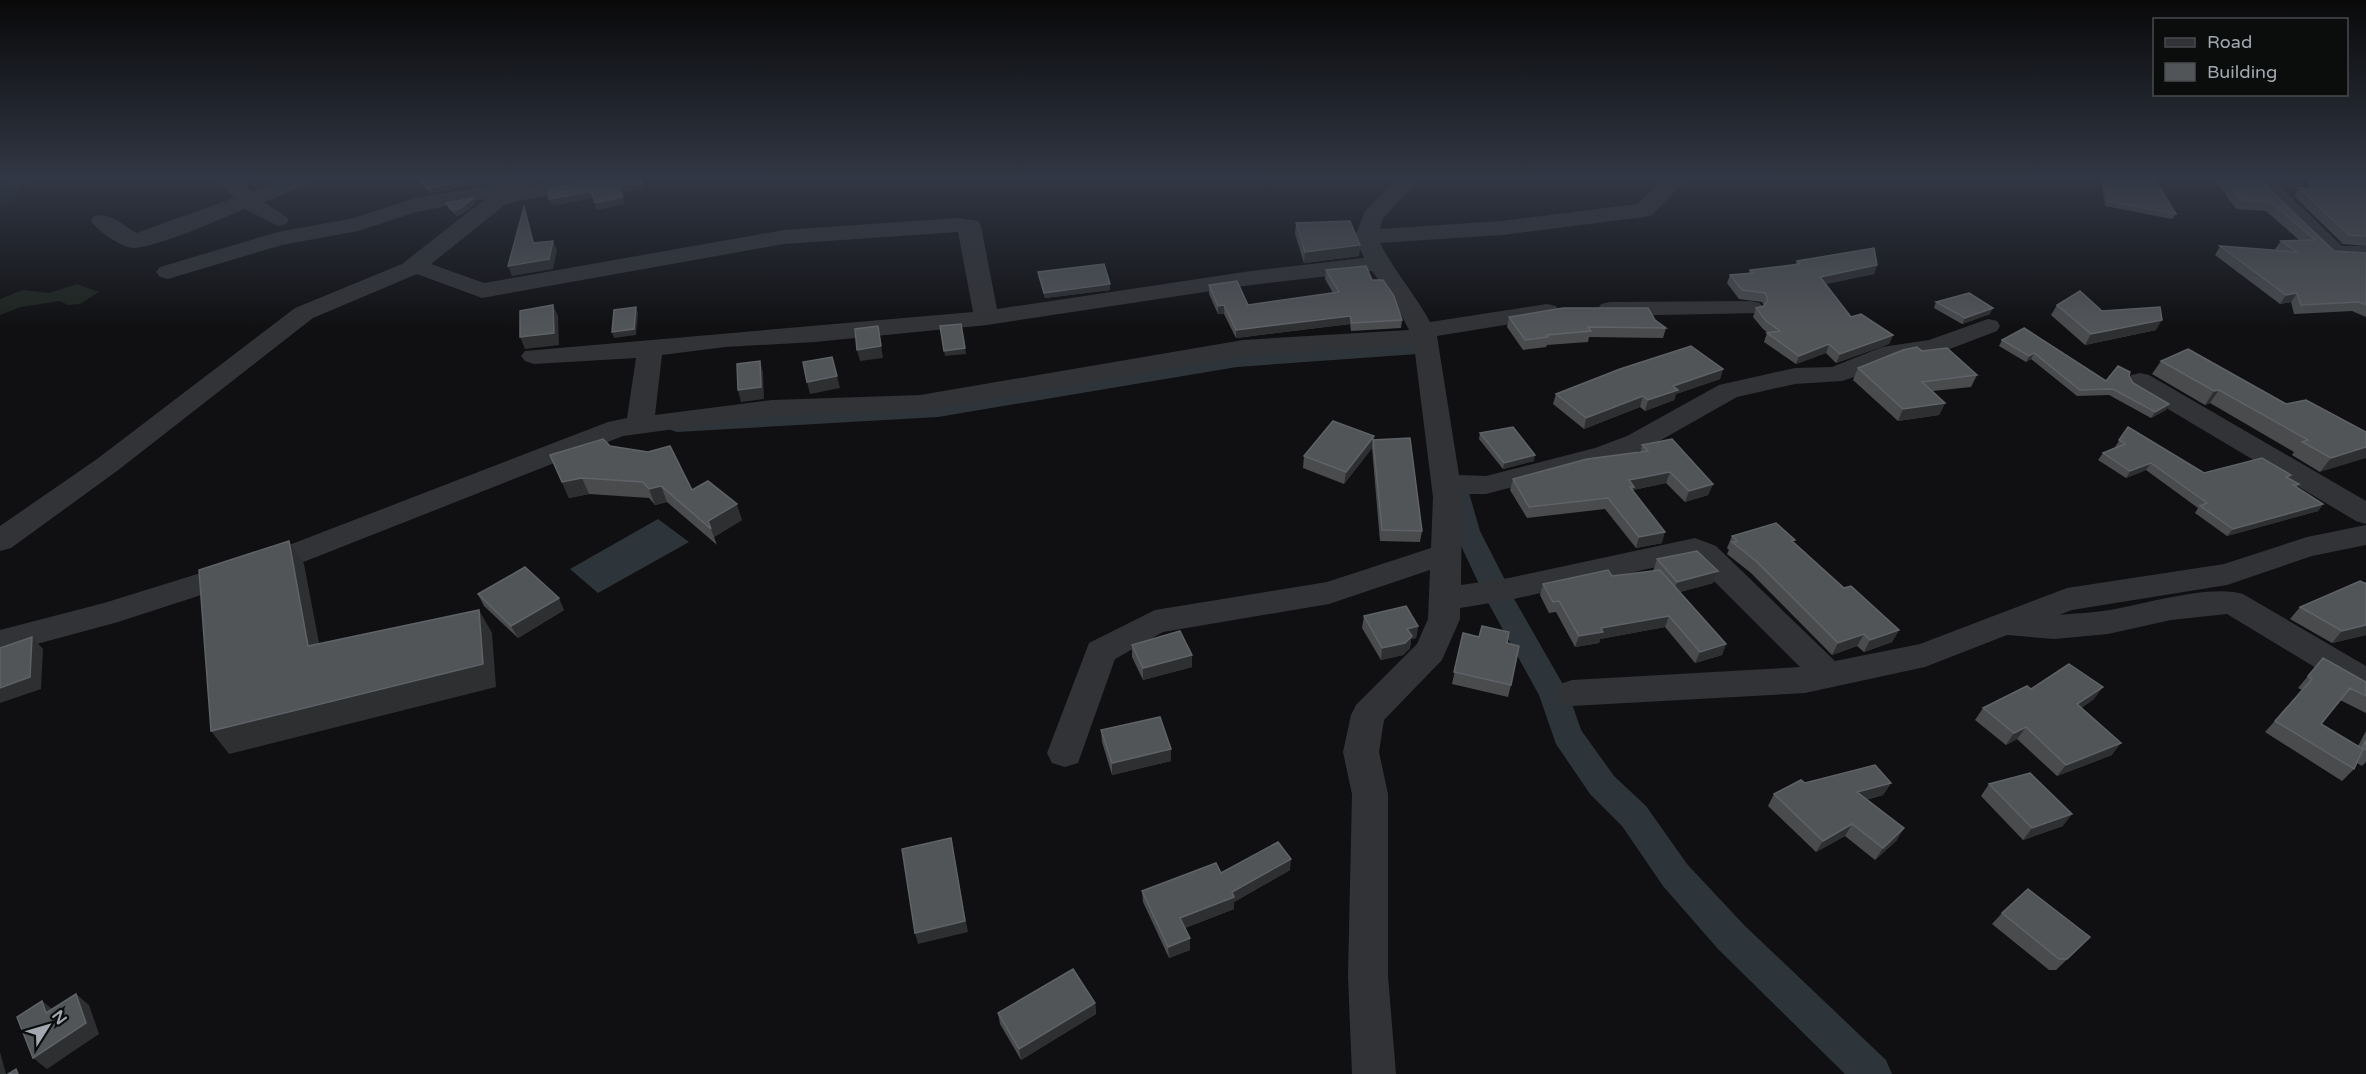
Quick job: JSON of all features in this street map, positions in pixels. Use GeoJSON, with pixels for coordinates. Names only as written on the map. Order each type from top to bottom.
{"type":"FeatureCollection","features":[{"type":"Feature","properties":{"kind":"street"},"geometry":{"type":"LineString","coordinates":[[113,228],[134,241],[176,228]]}},
{"type":"Feature","properties":{"kind":"street"},"geometry":{"type":"LineString","coordinates":[[168,272],[278,239],[336,228]]}},
{"type":"Feature","properties":{"kind":"street"},"geometry":{"type":"LineString","coordinates":[[3,538],[107,465],[304,313],[414,266],[461,228]]}},
{"type":"Feature","properties":{"kind":"street"},"geometry":{"type":"LineString","coordinates":[[414,266],[482,291],[784,237],[934,228]]}},
{"type":"Feature","properties":{"kind":"street"},"geometry":{"type":"LineString","coordinates":[[970,228],[975,264],[987,318]]}},
{"type":"Feature","properties":{"kind":"street"},"geometry":{"type":"LineString","coordinates":[[1373,228],[1372,250],[1407,302],[1423,334],[1446,484],[1448,553],[1444,619],[1430,651],[1368,715],[1362,752],[1370,794],[1368,976],[1374,1074]]}},
{"type":"Feature","properties":{"kind":"street"},"geometry":{"type":"LineString","coordinates":[[534,356],[650,348],[725,339],[814,335],[987,318],[1251,278],[1372,250],[1501,228]]}},
{"type":"Feature","properties":{"kind":"street"},"geometry":{"type":"LineString","coordinates":[[2311,228],[2336,253],[2366,253]]}},
{"type":"Feature","properties":{"kind":"street"},"geometry":{"type":"LineString","coordinates":[[0,642],[107,614],[295,554],[618,428],[772,408],[920,403],[1243,348],[1423,334],[1578,309],[1751,308]]}},
{"type":"Feature","properties":{"kind":"street"},"geometry":{"type":"LineString","coordinates":[[1446,484],[1486,485],[1604,454],[1637,442],[1728,391],[1795,376],[1843,372],[1891,352],[1933,347],[1988,326]]}},
{"type":"Feature","properties":{"kind":"street"},"geometry":{"type":"LineString","coordinates":[[640,425],[650,348]]}},
{"type":"Feature","properties":{"kind":"street"},"geometry":{"type":"LineString","coordinates":[[2140,381],[2366,514]]}},
{"type":"Feature","properties":{"kind":"street"},"geometry":{"type":"LineString","coordinates":[[1572,693],[1805,680],[1925,654],[2067,599],[2227,574],[2307,547],[2366,535]]}},
{"type":"Feature","properties":{"kind":"street"},"geometry":{"type":"LineString","coordinates":[[1446,600],[1509,589],[1695,548],[1705,553],[1828,675]]}},
{"type":"Feature","properties":{"kind":"street"},"geometry":{"type":"LineString","coordinates":[[1065,753],[1101,652],[1155,622],[1329,593],[1448,553]]}},
{"type":"Feature","properties":{"kind":"street"},"geometry":{"type":"LineString","coordinates":[[2003,624],[2054,627],[2108,622],[2171,609],[2232,602],[2366,682]]}},
{"type":"Feature","properties":{"kind":"shaded area"},"geometry":{"type":"Polygon","coordinates":[[[77,284],[99,292],[80,304],[68,305],[60,301],[21,307],[0,315],[0,299],[23,290],[49,293],[77,284]]]}},
{"type":"Feature","properties":{"kind":"shaded area"},"geometry":{"type":"Polygon","coordinates":[[[658,519],[689,542],[598,593],[570,569],[658,519]]]}},
{"type":"Feature","properties":{"kind":"building"},"geometry":{"type":"Polygon","coordinates":[[[518,228],[529,228],[533,243],[553,241],[549,259],[508,266],[518,228]]]}},
{"type":"Feature","properties":{"kind":"building"},"geometry":{"type":"Polygon","coordinates":[[[1298,228],[1353,228],[1360,245],[1305,252],[1298,228]]]}},
{"type":"Feature","properties":{"kind":"building"},"geometry":{"type":"Polygon","coordinates":[[[2301,228],[2310,228],[2334,251],[2366,253],[2366,305],[2359,302],[2301,305],[2297,293],[2286,295],[2220,246],[2297,252],[2281,241],[2315,240],[2301,228]]]}},
{"type":"Feature","properties":{"kind":"building"},"geometry":{"type":"Polygon","coordinates":[[[2342,228],[2366,228],[2366,236],[2349,235],[2342,228]]]}},
{"type":"Feature","properties":{"kind":"building"},"geometry":{"type":"Polygon","coordinates":[[[1874,248],[1877,265],[1820,277],[1851,317],[1861,314],[1893,335],[1840,354],[1829,344],[1799,356],[1767,333],[1780,331],[1766,321],[1756,308],[1764,306],[1768,300],[1765,293],[1742,290],[1730,275],[1753,273],[1750,270],[1800,264],[1797,261],[1874,248]]]}},
{"type":"Feature","properties":{"kind":"building"},"geometry":{"type":"Polygon","coordinates":[[[1104,264],[1110,284],[1044,293],[1038,272],[1104,264]]]}},
{"type":"Feature","properties":{"kind":"building"},"geometry":{"type":"Polygon","coordinates":[[[1366,266],[1372,280],[1383,280],[1394,296],[1402,320],[1352,323],[1350,316],[1236,330],[1224,305],[1218,306],[1209,285],[1237,281],[1248,305],[1339,292],[1326,270],[1366,266]]]}},
{"type":"Feature","properties":{"kind":"building"},"geometry":{"type":"Polygon","coordinates":[[[2080,291],[2102,311],[2160,307],[2162,320],[2091,334],[2057,305],[2080,291]]]}},
{"type":"Feature","properties":{"kind":"building"},"geometry":{"type":"Polygon","coordinates":[[[1969,293],[1993,308],[1965,318],[1936,302],[1969,293]]]}},
{"type":"Feature","properties":{"kind":"building"},"geometry":{"type":"Polygon","coordinates":[[[553,305],[554,333],[520,337],[520,311],[553,305]]]}},
{"type":"Feature","properties":{"kind":"building"},"geometry":{"type":"Polygon","coordinates":[[[636,307],[634,329],[612,332],[614,310],[636,307]]]}},
{"type":"Feature","properties":{"kind":"building"},"geometry":{"type":"Polygon","coordinates":[[[1563,308],[1648,308],[1655,320],[1666,328],[1588,327],[1591,331],[1547,335],[1548,337],[1525,340],[1509,317],[1563,308]]]}},
{"type":"Feature","properties":{"kind":"building"},"geometry":{"type":"Polygon","coordinates":[[[961,324],[965,348],[944,351],[940,326],[961,324]]]}},
{"type":"Feature","properties":{"kind":"building"},"geometry":{"type":"Polygon","coordinates":[[[878,326],[881,346],[857,350],[855,329],[878,326]]]}},
{"type":"Feature","properties":{"kind":"building"},"geometry":{"type":"Polygon","coordinates":[[[2024,328],[2106,381],[2118,366],[2130,372],[2129,376],[2133,383],[2169,404],[2155,412],[2113,389],[2080,390],[2034,353],[2029,356],[2002,340],[2024,328]]]}},
{"type":"Feature","properties":{"kind":"building"},"geometry":{"type":"Polygon","coordinates":[[[1691,346],[1723,369],[1673,386],[1678,390],[1648,400],[1643,396],[1586,418],[1556,394],[1620,369],[1691,346]]]}},
{"type":"Feature","properties":{"kind":"building"},"geometry":{"type":"Polygon","coordinates":[[[1917,347],[1922,351],[1947,348],[1977,375],[1922,382],[1945,403],[1903,409],[1858,368],[1903,350],[1917,347]]]}},
{"type":"Feature","properties":{"kind":"building"},"geometry":{"type":"Polygon","coordinates":[[[2188,349],[2286,404],[2306,400],[2366,432],[2366,447],[2331,458],[2302,442],[2308,440],[2219,390],[2214,391],[2161,361],[2188,349]]]}},
{"type":"Feature","properties":{"kind":"building"},"geometry":{"type":"Polygon","coordinates":[[[832,357],[837,376],[807,382],[803,362],[832,357]]]}},
{"type":"Feature","properties":{"kind":"building"},"geometry":{"type":"Polygon","coordinates":[[[760,361],[761,387],[738,390],[737,364],[760,361]]]}},
{"type":"Feature","properties":{"kind":"building"},"geometry":{"type":"Polygon","coordinates":[[[1333,421],[1374,436],[1346,472],[1304,456],[1333,421]]]}},
{"type":"Feature","properties":{"kind":"building"},"geometry":{"type":"Polygon","coordinates":[[[1513,427],[1535,455],[1504,463],[1480,433],[1513,427]]]}},
{"type":"Feature","properties":{"kind":"building"},"geometry":{"type":"Polygon","coordinates":[[[2128,427],[2204,473],[2262,458],[2291,475],[2286,477],[2299,484],[2293,485],[2323,504],[2233,529],[2200,506],[2207,503],[2151,463],[2130,471],[2103,453],[2125,444],[2119,440],[2128,427]]]}},
{"type":"Feature","properties":{"kind":"building"},"geometry":{"type":"Polygon","coordinates":[[[1410,438],[1422,531],[1382,530],[1373,440],[1410,438]]]}},
{"type":"Feature","properties":{"kind":"building"},"geometry":{"type":"Polygon","coordinates":[[[603,439],[610,446],[648,452],[670,446],[692,490],[708,481],[737,504],[708,521],[711,529],[661,486],[649,489],[643,482],[582,478],[562,482],[550,455],[603,439]]]}},
{"type":"Feature","properties":{"kind":"building"},"geometry":{"type":"Polygon","coordinates":[[[1672,439],[1713,484],[1689,491],[1670,472],[1629,480],[1634,487],[1630,487],[1665,532],[1639,537],[1608,498],[1529,507],[1513,479],[1587,459],[1648,451],[1642,445],[1672,439]]]}},
{"type":"Feature","properties":{"kind":"building"},"geometry":{"type":"Polygon","coordinates":[[[1776,523],[1795,540],[1792,541],[1844,588],[1851,586],[1899,630],[1870,640],[1864,634],[1838,643],[1756,561],[1732,542],[1737,541],[1732,536],[1776,523]]]}},
{"type":"Feature","properties":{"kind":"building"},"geometry":{"type":"Polygon","coordinates":[[[289,541],[308,646],[479,610],[483,664],[211,731],[199,570],[289,541]]]}},
{"type":"Feature","properties":{"kind":"building"},"geometry":{"type":"Polygon","coordinates":[[[1697,551],[1718,571],[1677,582],[1657,559],[1697,551]]]}},
{"type":"Feature","properties":{"kind":"building"},"geometry":{"type":"Polygon","coordinates":[[[525,567],[559,598],[511,626],[478,594],[525,567]]]}},
{"type":"Feature","properties":{"kind":"building"},"geometry":{"type":"Polygon","coordinates":[[[1608,570],[1612,576],[1660,570],[1726,644],[1700,652],[1669,616],[1601,628],[1603,632],[1579,636],[1559,601],[1553,602],[1543,584],[1608,570]]]}},
{"type":"Feature","properties":{"kind":"building"},"geometry":{"type":"Polygon","coordinates":[[[2360,581],[2366,583],[2366,625],[2342,631],[2300,607],[2360,581]]]}},
{"type":"Feature","properties":{"kind":"building"},"geometry":{"type":"Polygon","coordinates":[[[1406,606],[1418,626],[1407,629],[1412,636],[1405,643],[1382,648],[1364,616],[1406,606]]]}},
{"type":"Feature","properties":{"kind":"building"},"geometry":{"type":"Polygon","coordinates":[[[1482,626],[1509,632],[1507,643],[1519,646],[1511,685],[1454,672],[1463,633],[1479,637],[1482,626]]]}},
{"type":"Feature","properties":{"kind":"building"},"geometry":{"type":"Polygon","coordinates":[[[1180,631],[1192,655],[1143,668],[1132,645],[1180,631]]]}},
{"type":"Feature","properties":{"kind":"building"},"geometry":{"type":"Polygon","coordinates":[[[32,637],[30,677],[0,688],[0,648],[32,637]]]}},
{"type":"Feature","properties":{"kind":"building"},"geometry":{"type":"Polygon","coordinates":[[[2323,658],[2366,682],[2366,696],[2350,688],[2321,724],[2363,749],[2354,769],[2275,721],[2312,679],[2308,676],[2323,658]]]}},
{"type":"Feature","properties":{"kind":"building"},"geometry":{"type":"Polygon","coordinates":[[[2069,664],[2103,687],[2077,704],[2121,743],[2066,765],[2026,727],[2014,733],[1983,708],[2027,686],[2031,689],[2069,664]]]}},
{"type":"Feature","properties":{"kind":"building"},"geometry":{"type":"Polygon","coordinates":[[[1160,717],[1171,749],[1112,763],[1101,730],[1160,717]]]}},
{"type":"Feature","properties":{"kind":"building"},"geometry":{"type":"Polygon","coordinates":[[[1875,765],[1891,783],[1857,792],[1904,828],[1883,848],[1852,824],[1823,841],[1774,794],[1801,780],[1805,783],[1875,765]]]}},
{"type":"Feature","properties":{"kind":"building"},"geometry":{"type":"Polygon","coordinates":[[[2030,773],[2072,814],[2032,828],[1989,784],[2030,773]]]}},
{"type":"Feature","properties":{"kind":"building"},"geometry":{"type":"Polygon","coordinates":[[[951,838],[965,921],[915,933],[902,849],[951,838]]]}},
{"type":"Feature","properties":{"kind":"building"},"geometry":{"type":"Polygon","coordinates":[[[1278,842],[1291,859],[1232,892],[1234,897],[1180,918],[1190,938],[1168,947],[1142,891],[1216,863],[1221,873],[1278,842]]]}},
{"type":"Feature","properties":{"kind":"building"},"geometry":{"type":"Polygon","coordinates":[[[2028,889],[2090,937],[2067,959],[2059,959],[2002,913],[2028,889]]]}},
{"type":"Feature","properties":{"kind":"building"},"geometry":{"type":"Polygon","coordinates":[[[1073,969],[1095,1003],[1019,1049],[998,1013],[1073,969]]]}},
{"type":"Feature","properties":{"kind":"building"},"geometry":{"type":"Polygon","coordinates":[[[76,994],[86,1023],[33,1058],[17,1017],[42,1001],[46,1013],[76,994]]]}},
{"type":"Feature","properties":{"kind":"building"},"geometry":{"type":"Polygon","coordinates":[[[16,1069],[18,1074],[8,1074],[16,1069]]]}},
{"type":"Feature","properties":{"kind":"waterway"},"geometry":{"type":"LineString","coordinates":[[677,424],[938,410],[1237,360],[1300,354],[1409,349]]}},
{"type":"Feature","properties":{"kind":"waterway"},"geometry":{"type":"LineString","coordinates":[[1458,492],[1467,531],[1493,584]]}},
{"type":"Feature","properties":{"kind":"waterway"},"geometry":{"type":"LineString","coordinates":[[1499,597],[1554,695],[1567,735],[1602,785],[1634,816],[1675,875],[1731,937],[1806,1007],[1872,1074]]}}]}
